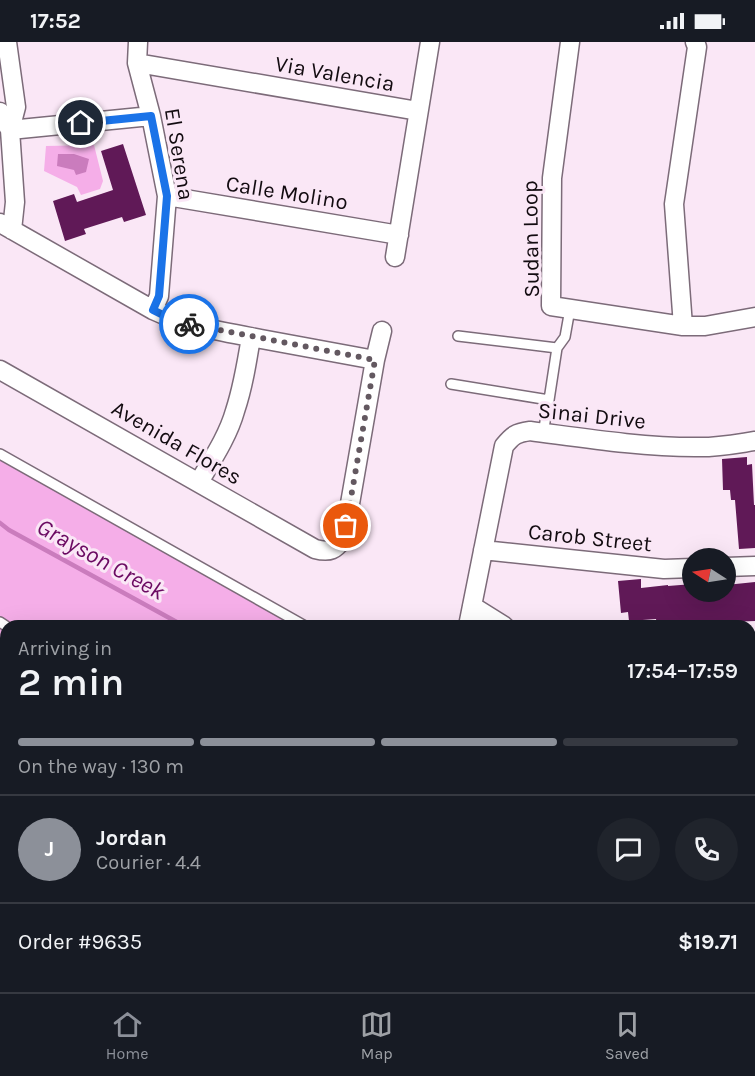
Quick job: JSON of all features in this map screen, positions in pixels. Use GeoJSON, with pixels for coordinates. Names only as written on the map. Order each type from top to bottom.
{"type":"FeatureCollection","features":[{"type":"Feature","properties":{"kind":"street"},"geometry":{"type":"LineString","coordinates":[[7,42],[16,107],[10,129],[15,202],[6,226],[153,310],[187,324],[375,360],[382,331]]}},
{"type":"Feature","properties":{"kind":"street","name":"El Serena"},"geometry":{"type":"LineString","coordinates":[[138,42],[138,63],[167,196],[159,296],[153,310]]}},
{"type":"Feature","properties":{"kind":"street"},"geometry":{"type":"LineString","coordinates":[[395,257],[430,42]]}},
{"type":"Feature","properties":{"kind":"street","name":"Sudan Loop"},"geometry":{"type":"LineString","coordinates":[[570,42],[552,178],[551,306],[683,326],[705,326],[755,317]]}},
{"type":"Feature","properties":{"kind":"street"},"geometry":{"type":"LineString","coordinates":[[683,326],[674,204],[697,47],[695,42]]}},
{"type":"Feature","properties":{"kind":"street","name":"Via Valencia"},"geometry":{"type":"LineString","coordinates":[[138,63],[418,111]]}},
{"type":"Feature","properties":{"kind":"street"},"geometry":{"type":"LineString","coordinates":[[0,112],[10,129]]}},
{"type":"Feature","properties":{"kind":"street"},"geometry":{"type":"LineString","coordinates":[[10,129],[151,116]]}},
{"type":"Feature","properties":{"kind":"street","name":"Calle Molino"},"geometry":{"type":"LineString","coordinates":[[167,196],[399,235]]}},
{"type":"Feature","properties":{"kind":"street"},"geometry":{"type":"LineString","coordinates":[[199,482],[221,445],[235,413],[245,374],[250,337]]}},
{"type":"Feature","properties":{"kind":"street","name":"Avenida Flores"},"geometry":{"type":"LineString","coordinates":[[0,370],[315,549],[324,551],[337,547],[344,538],[375,360]]}},
{"type":"Feature","properties":{"kind":"street","name":"Sinai Drive"},"geometry":{"type":"LineString","coordinates":[[469,620],[504,446],[512,436],[530,431],[697,448],[729,446],[755,441]]}},
{"type":"Feature","properties":{"kind":"street","name":"Carob Street"},"geometry":{"type":"LineString","coordinates":[[483,550],[664,569],[682,568]]}},
{"type":"Feature","properties":{"kind":"street"},"geometry":{"type":"LineString","coordinates":[[736,567],[755,566]]}},
{"type":"Feature","properties":{"kind":"street"},"geometry":{"type":"LineString","coordinates":[[472,606],[494,620]]}},
{"type":"Feature","properties":{"kind":"lane"},"geometry":{"type":"LineString","coordinates":[[543,433],[557,348],[565,337],[570,309]]}},
{"type":"Feature","properties":{"kind":"lane"},"geometry":{"type":"LineString","coordinates":[[458,336],[557,348]]}},
{"type":"Feature","properties":{"kind":"lane"},"geometry":{"type":"LineString","coordinates":[[451,384],[549,400]]}},
{"type":"Feature","properties":{"kind":"lane"},"geometry":{"type":"LineString","coordinates":[[0,454],[294,620]]}},
{"type":"Feature","properties":{"kind":"shaded area"},"geometry":{"type":"Polygon","coordinates":[[[94,145],[103,181],[100,189],[81,195],[77,187],[44,171],[46,146],[94,145]]]}},
{"type":"Feature","properties":{"kind":"shaded area"},"geometry":{"type":"Polygon","coordinates":[[[58,154],[74,154],[89,159],[86,172],[76,175],[74,170],[57,166],[58,154]]]}},
{"type":"Feature","properties":{"kind":"shaded area"},"geometry":{"type":"Polygon","coordinates":[[[0,454],[296,620],[0,620],[0,454]]]}},
{"type":"Feature","properties":{"kind":"building"},"geometry":{"type":"Polygon","coordinates":[[[123,144],[146,215],[124,222],[122,217],[84,229],[86,234],[65,241],[53,201],[74,194],[77,202],[113,190],[101,151],[123,144]]]}},
{"type":"Feature","properties":{"kind":"building"},"geometry":{"type":"Polygon","coordinates":[[[747,457],[747,465],[752,464],[755,548],[739,549],[735,500],[731,500],[730,490],[723,490],[722,459],[747,457]]]}},
{"type":"Feature","properties":{"kind":"building"},"geometry":{"type":"Polygon","coordinates":[[[641,579],[641,588],[682,585],[682,602],[736,602],[736,584],[755,582],[755,620],[629,620],[628,612],[621,613],[618,581],[641,579]]]}},
{"type":"Feature","properties":{"kind":"waterway","name":"Grayson Creek"},"geometry":{"type":"LineString","coordinates":[[0,523],[173,620]]}},
{"type":"Feature","properties":{"kind":"way so far"},"geometry":{"type":"LineString","coordinates":[[189,324],[375,360],[346,526]]}},
{"type":"Feature","properties":{"kind":"route"},"geometry":{"type":"LineString","coordinates":[[81,123],[151,116],[167,196],[159,296],[153,310],[189,324]]}}]}
